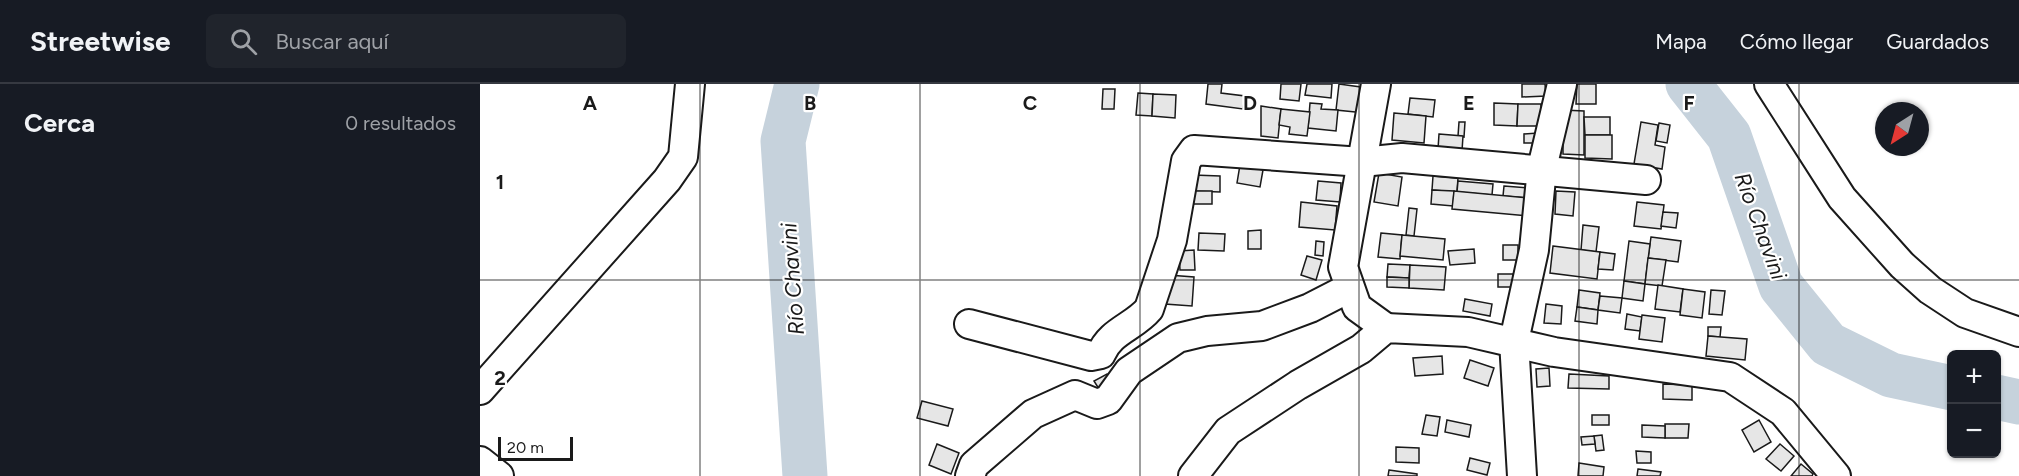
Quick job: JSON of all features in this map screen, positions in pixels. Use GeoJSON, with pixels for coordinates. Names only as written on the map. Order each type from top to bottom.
{"type":"FeatureCollection","features":[{"type":"Feature","properties":{"kind":"street"},"geometry":{"type":"LineString","coordinates":[[480,390],[667,180],[683,157],[690,84]]}},
{"type":"Feature","properties":{"kind":"street"},"geometry":{"type":"LineString","coordinates":[[1376,84],[1343,267],[1348,288],[1357,307],[1386,328],[1468,332],[1554,352],[1730,377],[1783,412],[1836,476]]}},
{"type":"Feature","properties":{"kind":"street"},"geometry":{"type":"LineString","coordinates":[[1522,476],[1514,341],[1534,250],[1542,168],[1562,84]]}},
{"type":"Feature","properties":{"kind":"street"},"geometry":{"type":"LineString","coordinates":[[1777,88],[1808,149],[1842,198],[1902,265],[1930,290],[1965,312],[2019,332]]}},
{"type":"Feature","properties":{"kind":"street"},"geometry":{"type":"LineString","coordinates":[[969,324],[1091,356],[1101,354],[1105,344],[1114,335],[1141,318],[1149,309],[1172,240],[1186,161],[1194,150],[1362,162],[1402,158],[1542,168],[1646,180]]}},
{"type":"Feature","properties":{"kind":"street"},"geometry":{"type":"LineString","coordinates":[[970,476],[974,465],[1033,414],[1075,394],[1097,404],[1108,400],[1129,371],[1178,338],[1207,331],[1262,326],[1310,308],[1348,288]]}},
{"type":"Feature","properties":{"kind":"street"},"geometry":{"type":"LineString","coordinates":[[1193,476],[1228,431],[1298,385],[1361,349],[1386,328]]}},
{"type":"Feature","properties":{"kind":"street"},"geometry":{"type":"LineString","coordinates":[[480,461],[499,476]]}},
{"type":"Feature","properties":{"kind":"building"},"geometry":{"type":"Polygon","coordinates":[[[1208,84],[1222,84],[1221,93],[1245,96],[1243,109],[1206,104],[1208,84]]]}},
{"type":"Feature","properties":{"kind":"building"},"geometry":{"type":"Polygon","coordinates":[[[1281,84],[1301,84],[1299,101],[1280,99],[1281,84]]]}},
{"type":"Feature","properties":{"kind":"building"},"geometry":{"type":"Polygon","coordinates":[[[1307,84],[1332,84],[1331,98],[1305,95],[1307,84]]]}},
{"type":"Feature","properties":{"kind":"building"},"geometry":{"type":"Polygon","coordinates":[[[1339,84],[1368,88],[1365,113],[1336,110],[1339,84]]]}},
{"type":"Feature","properties":{"kind":"building"},"geometry":{"type":"Polygon","coordinates":[[[1522,84],[1545,84],[1546,96],[1522,97],[1522,84]]]}},
{"type":"Feature","properties":{"kind":"building"},"geometry":{"type":"Polygon","coordinates":[[[1577,84],[1596,84],[1596,104],[1576,104],[1577,84]]]}},
{"type":"Feature","properties":{"kind":"building"},"geometry":{"type":"Polygon","coordinates":[[[1103,89],[1115,89],[1114,109],[1102,109],[1103,89]]]}},
{"type":"Feature","properties":{"kind":"building"},"geometry":{"type":"Polygon","coordinates":[[[1138,93],[1153,94],[1152,116],[1136,115],[1138,93]]]}},
{"type":"Feature","properties":{"kind":"building"},"geometry":{"type":"Polygon","coordinates":[[[1153,94],[1176,95],[1175,118],[1152,116],[1153,94]]]}},
{"type":"Feature","properties":{"kind":"building"},"geometry":{"type":"Polygon","coordinates":[[[1410,98],[1435,100],[1433,117],[1408,114],[1410,98]]]}},
{"type":"Feature","properties":{"kind":"building"},"geometry":{"type":"Polygon","coordinates":[[[1310,103],[1322,104],[1321,109],[1338,110],[1336,131],[1308,128],[1310,103]]]}},
{"type":"Feature","properties":{"kind":"building"},"geometry":{"type":"Polygon","coordinates":[[[1494,103],[1518,104],[1517,126],[1494,125],[1494,103]]]}},
{"type":"Feature","properties":{"kind":"building"},"geometry":{"type":"Polygon","coordinates":[[[1518,104],[1541,104],[1541,126],[1517,126],[1518,104]]]}},
{"type":"Feature","properties":{"kind":"building"},"geometry":{"type":"Polygon","coordinates":[[[1261,106],[1281,109],[1278,138],[1261,136],[1261,106]]]}},
{"type":"Feature","properties":{"kind":"building"},"geometry":{"type":"Polygon","coordinates":[[[1281,109],[1310,112],[1307,136],[1289,134],[1290,127],[1279,125],[1281,109]]]}},
{"type":"Feature","properties":{"kind":"building"},"geometry":{"type":"Polygon","coordinates":[[[1563,110],[1584,111],[1584,155],[1563,154],[1563,110]]]}},
{"type":"Feature","properties":{"kind":"building"},"geometry":{"type":"Polygon","coordinates":[[[1394,113],[1426,116],[1424,143],[1392,140],[1394,113]]]}},
{"type":"Feature","properties":{"kind":"building"},"geometry":{"type":"Polygon","coordinates":[[[1584,117],[1610,117],[1610,135],[1585,135],[1584,117]]]}},
{"type":"Feature","properties":{"kind":"building"},"geometry":{"type":"Polygon","coordinates":[[[1459,122],[1465,122],[1464,137],[1458,136],[1459,122]]]}},
{"type":"Feature","properties":{"kind":"building"},"geometry":{"type":"Polygon","coordinates":[[[1641,122],[1658,125],[1655,145],[1665,147],[1662,169],[1634,164],[1641,122]]]}},
{"type":"Feature","properties":{"kind":"building"},"geometry":{"type":"Polygon","coordinates":[[[1659,123],[1670,125],[1667,143],[1656,141],[1659,123]]]}},
{"type":"Feature","properties":{"kind":"building"},"geometry":{"type":"Polygon","coordinates":[[[1538,133],[1538,143],[1524,143],[1524,134],[1538,133]]]}},
{"type":"Feature","properties":{"kind":"building"},"geometry":{"type":"Polygon","coordinates":[[[1439,134],[1463,136],[1462,151],[1438,149],[1439,134]]]}},
{"type":"Feature","properties":{"kind":"building"},"geometry":{"type":"Polygon","coordinates":[[[1585,135],[1612,135],[1612,159],[1585,158],[1585,135]]]}},
{"type":"Feature","properties":{"kind":"building"},"geometry":{"type":"Polygon","coordinates":[[[1240,165],[1263,170],[1260,187],[1237,183],[1240,165]]]}},
{"type":"Feature","properties":{"kind":"building"},"geometry":{"type":"Polygon","coordinates":[[[1379,173],[1402,177],[1398,206],[1374,202],[1379,173]]]}},
{"type":"Feature","properties":{"kind":"building"},"geometry":{"type":"Polygon","coordinates":[[[1193,175],[1220,176],[1220,192],[1193,191],[1193,175]]]}},
{"type":"Feature","properties":{"kind":"building"},"geometry":{"type":"Polygon","coordinates":[[[1433,176],[1458,178],[1457,192],[1432,190],[1433,176]]]}},
{"type":"Feature","properties":{"kind":"building"},"geometry":{"type":"Polygon","coordinates":[[[1318,181],[1341,183],[1340,202],[1316,200],[1318,181]]]}},
{"type":"Feature","properties":{"kind":"building"},"geometry":{"type":"Polygon","coordinates":[[[1458,181],[1493,184],[1492,195],[1457,192],[1458,181]]]}},
{"type":"Feature","properties":{"kind":"building"},"geometry":{"type":"Polygon","coordinates":[[[1504,186],[1531,188],[1530,198],[1503,196],[1504,186]]]}},
{"type":"Feature","properties":{"kind":"building"},"geometry":{"type":"Polygon","coordinates":[[[1432,190],[1454,191],[1453,206],[1431,204],[1432,190]]]}},
{"type":"Feature","properties":{"kind":"building"},"geometry":{"type":"Polygon","coordinates":[[[1187,191],[1212,191],[1212,204],[1187,204],[1187,191]]]}},
{"type":"Feature","properties":{"kind":"building"},"geometry":{"type":"Polygon","coordinates":[[[1454,191],[1530,198],[1529,216],[1452,209],[1454,191]]]}},
{"type":"Feature","properties":{"kind":"building"},"geometry":{"type":"Polygon","coordinates":[[[1556,191],[1575,192],[1573,216],[1555,214],[1556,191]]]}},
{"type":"Feature","properties":{"kind":"building"},"geometry":{"type":"Polygon","coordinates":[[[1301,202],[1337,206],[1335,230],[1299,227],[1301,202]]]}},
{"type":"Feature","properties":{"kind":"building"},"geometry":{"type":"Polygon","coordinates":[[[1637,202],[1664,205],[1661,229],[1634,226],[1637,202]]]}},
{"type":"Feature","properties":{"kind":"building"},"geometry":{"type":"Polygon","coordinates":[[[1409,208],[1417,209],[1414,236],[1406,235],[1409,208]]]}},
{"type":"Feature","properties":{"kind":"building"},"geometry":{"type":"Polygon","coordinates":[[[1663,212],[1678,213],[1676,228],[1661,226],[1663,212]]]}},
{"type":"Feature","properties":{"kind":"building"},"geometry":{"type":"Polygon","coordinates":[[[1583,225],[1599,227],[1596,252],[1581,250],[1583,225]]]}},
{"type":"Feature","properties":{"kind":"building"},"geometry":{"type":"Polygon","coordinates":[[[1261,230],[1261,249],[1248,249],[1248,231],[1261,230]]]}},
{"type":"Feature","properties":{"kind":"building"},"geometry":{"type":"Polygon","coordinates":[[[1199,233],[1225,234],[1224,251],[1198,250],[1199,233]]]}},
{"type":"Feature","properties":{"kind":"building"},"geometry":{"type":"Polygon","coordinates":[[[1381,233],[1402,235],[1400,259],[1378,257],[1381,233]]]}},
{"type":"Feature","properties":{"kind":"building"},"geometry":{"type":"Polygon","coordinates":[[[1402,235],[1445,239],[1443,260],[1400,256],[1402,235]]]}},
{"type":"Feature","properties":{"kind":"building"},"geometry":{"type":"Polygon","coordinates":[[[1651,237],[1681,241],[1678,262],[1648,258],[1651,237]]]}},
{"type":"Feature","properties":{"kind":"building"},"geometry":{"type":"Polygon","coordinates":[[[1316,241],[1324,242],[1323,256],[1315,255],[1316,241]]]}},
{"type":"Feature","properties":{"kind":"building"},"geometry":{"type":"Polygon","coordinates":[[[1629,241],[1650,244],[1645,284],[1624,281],[1629,241]]]}},
{"type":"Feature","properties":{"kind":"building"},"geometry":{"type":"Polygon","coordinates":[[[1503,245],[1518,245],[1518,260],[1503,260],[1503,245]]]}},
{"type":"Feature","properties":{"kind":"building"},"geometry":{"type":"Polygon","coordinates":[[[1553,246],[1600,252],[1597,279],[1550,273],[1553,246]]]}},
{"type":"Feature","properties":{"kind":"building"},"geometry":{"type":"Polygon","coordinates":[[[1474,249],[1475,263],[1450,265],[1448,251],[1474,249]]]}},
{"type":"Feature","properties":{"kind":"building"},"geometry":{"type":"Polygon","coordinates":[[[1194,250],[1195,270],[1180,270],[1179,251],[1194,250]]]}},
{"type":"Feature","properties":{"kind":"building"},"geometry":{"type":"Polygon","coordinates":[[[1600,252],[1615,254],[1613,270],[1598,269],[1600,252]]]}},
{"type":"Feature","properties":{"kind":"building"},"geometry":{"type":"Polygon","coordinates":[[[1307,256],[1322,260],[1316,280],[1301,275],[1307,256]]]}},
{"type":"Feature","properties":{"kind":"building"},"geometry":{"type":"Polygon","coordinates":[[[1648,258],[1666,260],[1662,286],[1645,284],[1648,258]]]}},
{"type":"Feature","properties":{"kind":"building"},"geometry":{"type":"Polygon","coordinates":[[[1388,264],[1410,265],[1409,278],[1387,277],[1388,264]]]}},
{"type":"Feature","properties":{"kind":"building"},"geometry":{"type":"Polygon","coordinates":[[[1410,265],[1446,267],[1444,290],[1409,288],[1410,265]]]}},
{"type":"Feature","properties":{"kind":"building"},"geometry":{"type":"Polygon","coordinates":[[[1498,274],[1513,274],[1513,287],[1498,287],[1498,274]]]}},
{"type":"Feature","properties":{"kind":"building"},"geometry":{"type":"Polygon","coordinates":[[[1168,275],[1194,277],[1192,306],[1165,304],[1168,275]]]}},
{"type":"Feature","properties":{"kind":"building"},"geometry":{"type":"Polygon","coordinates":[[[1387,277],[1409,278],[1409,288],[1387,287],[1387,277]]]}},
{"type":"Feature","properties":{"kind":"building"},"geometry":{"type":"Polygon","coordinates":[[[1624,281],[1645,284],[1643,301],[1622,298],[1624,281]]]}},
{"type":"Feature","properties":{"kind":"building"},"geometry":{"type":"Polygon","coordinates":[[[1658,285],[1683,289],[1680,312],[1655,309],[1658,285]]]}},
{"type":"Feature","properties":{"kind":"building"},"geometry":{"type":"Polygon","coordinates":[[[1683,289],[1705,292],[1702,318],[1680,315],[1683,289]]]}},
{"type":"Feature","properties":{"kind":"building"},"geometry":{"type":"Polygon","coordinates":[[[1579,290],[1600,293],[1598,310],[1577,307],[1579,290]]]}},
{"type":"Feature","properties":{"kind":"building"},"geometry":{"type":"Polygon","coordinates":[[[1711,290],[1725,291],[1722,315],[1709,314],[1711,290]]]}},
{"type":"Feature","properties":{"kind":"building"},"geometry":{"type":"Polygon","coordinates":[[[1600,296],[1622,298],[1620,313],[1598,310],[1600,296]]]}},
{"type":"Feature","properties":{"kind":"building"},"geometry":{"type":"Polygon","coordinates":[[[1465,299],[1492,304],[1490,316],[1463,311],[1465,299]]]}},
{"type":"Feature","properties":{"kind":"building"},"geometry":{"type":"Polygon","coordinates":[[[1546,304],[1562,306],[1561,324],[1544,323],[1546,304]]]}},
{"type":"Feature","properties":{"kind":"building"},"geometry":{"type":"Polygon","coordinates":[[[1577,307],[1598,310],[1597,324],[1575,321],[1577,307]]]}},
{"type":"Feature","properties":{"kind":"building"},"geometry":{"type":"Polygon","coordinates":[[[1627,314],[1642,317],[1640,331],[1625,329],[1627,314]]]}},
{"type":"Feature","properties":{"kind":"building"},"geometry":{"type":"Polygon","coordinates":[[[1642,315],[1665,318],[1662,342],[1639,339],[1642,315]]]}},
{"type":"Feature","properties":{"kind":"building"},"geometry":{"type":"Polygon","coordinates":[[[1708,327],[1721,327],[1720,337],[1708,336],[1708,327]]]}},
{"type":"Feature","properties":{"kind":"building"},"geometry":{"type":"Polygon","coordinates":[[[1708,336],[1747,339],[1745,360],[1706,356],[1708,336]]]}},
{"type":"Feature","properties":{"kind":"building"},"geometry":{"type":"Polygon","coordinates":[[[1442,356],[1443,374],[1415,376],[1413,358],[1442,356]]]}},
{"type":"Feature","properties":{"kind":"building"},"geometry":{"type":"Polygon","coordinates":[[[1470,360],[1494,368],[1488,386],[1464,378],[1470,360]]]}},
{"type":"Feature","properties":{"kind":"building"},"geometry":{"type":"Polygon","coordinates":[[[1549,368],[1550,386],[1537,387],[1536,369],[1549,368]]]}},
{"type":"Feature","properties":{"kind":"building"},"geometry":{"type":"Polygon","coordinates":[[[1107,374],[1111,383],[1099,389],[1094,381],[1107,374]]]}},
{"type":"Feature","properties":{"kind":"building"},"geometry":{"type":"Polygon","coordinates":[[[1569,374],[1609,376],[1609,389],[1568,388],[1569,374]]]}},
{"type":"Feature","properties":{"kind":"building"},"geometry":{"type":"Polygon","coordinates":[[[1663,384],[1692,385],[1692,400],[1663,399],[1663,384]]]}},
{"type":"Feature","properties":{"kind":"building"},"geometry":{"type":"Polygon","coordinates":[[[922,401],[953,409],[948,426],[917,418],[922,401]]]}},
{"type":"Feature","properties":{"kind":"building"},"geometry":{"type":"Polygon","coordinates":[[[1426,415],[1440,417],[1437,436],[1422,434],[1426,415]]]}},
{"type":"Feature","properties":{"kind":"building"},"geometry":{"type":"Polygon","coordinates":[[[1592,415],[1609,415],[1609,425],[1592,425],[1592,415]]]}},
{"type":"Feature","properties":{"kind":"building"},"geometry":{"type":"Polygon","coordinates":[[[1447,420],[1471,425],[1469,437],[1445,432],[1447,420]]]}},
{"type":"Feature","properties":{"kind":"building"},"geometry":{"type":"Polygon","coordinates":[[[1759,420],[1771,442],[1754,452],[1742,430],[1759,420]]]}},
{"type":"Feature","properties":{"kind":"building"},"geometry":{"type":"Polygon","coordinates":[[[1665,424],[1689,424],[1688,438],[1665,438],[1665,424]]]}},
{"type":"Feature","properties":{"kind":"building"},"geometry":{"type":"Polygon","coordinates":[[[1642,425],[1665,426],[1665,438],[1642,437],[1642,425]]]}},
{"type":"Feature","properties":{"kind":"building"},"geometry":{"type":"Polygon","coordinates":[[[1602,435],[1604,450],[1596,451],[1594,436],[1602,435]]]}},
{"type":"Feature","properties":{"kind":"building"},"geometry":{"type":"Polygon","coordinates":[[[1594,436],[1595,444],[1582,445],[1581,437],[1594,436]]]}},
{"type":"Feature","properties":{"kind":"building"},"geometry":{"type":"Polygon","coordinates":[[[937,444],[959,453],[951,474],[929,465],[937,444]]]}},
{"type":"Feature","properties":{"kind":"building"},"geometry":{"type":"Polygon","coordinates":[[[1780,444],[1794,456],[1781,471],[1766,459],[1780,444]]]}},
{"type":"Feature","properties":{"kind":"building"},"geometry":{"type":"Polygon","coordinates":[[[1396,447],[1419,448],[1419,463],[1396,462],[1396,447]]]}},
{"type":"Feature","properties":{"kind":"building"},"geometry":{"type":"Polygon","coordinates":[[[1636,451],[1651,452],[1651,463],[1637,463],[1636,451]]]}},
{"type":"Feature","properties":{"kind":"building"},"geometry":{"type":"Polygon","coordinates":[[[1470,458],[1490,463],[1487,475],[1467,470],[1470,458]]]}},
{"type":"Feature","properties":{"kind":"building"},"geometry":{"type":"Polygon","coordinates":[[[1579,463],[1604,467],[1603,476],[1578,476],[1579,463]]]}},
{"type":"Feature","properties":{"kind":"building"},"geometry":{"type":"Polygon","coordinates":[[[1801,464],[1813,474],[1812,476],[1791,476],[1801,464]]]}},
{"type":"Feature","properties":{"kind":"building"},"geometry":{"type":"Polygon","coordinates":[[[1638,469],[1661,472],[1660,476],[1637,476],[1638,469]]]}},
{"type":"Feature","properties":{"kind":"building"},"geometry":{"type":"Polygon","coordinates":[[[1389,470],[1417,474],[1417,476],[1388,476],[1389,470]]]}},
{"type":"Feature","properties":{"kind":"waterway","name":"Río Chavini"},"geometry":{"type":"LineString","coordinates":[[797,84],[783,141],[805,476]]}},
{"type":"Feature","properties":{"kind":"waterway","name":"Río Chavini"},"geometry":{"type":"LineString","coordinates":[[1688,84],[1729,136],[1781,286],[1828,344],[1891,375],[1947,387]]}},
{"type":"Feature","properties":{"kind":"waterway","name":"Río Chavini"},"geometry":{"type":"LineString","coordinates":[[2001,398],[2019,402]]}}]}
